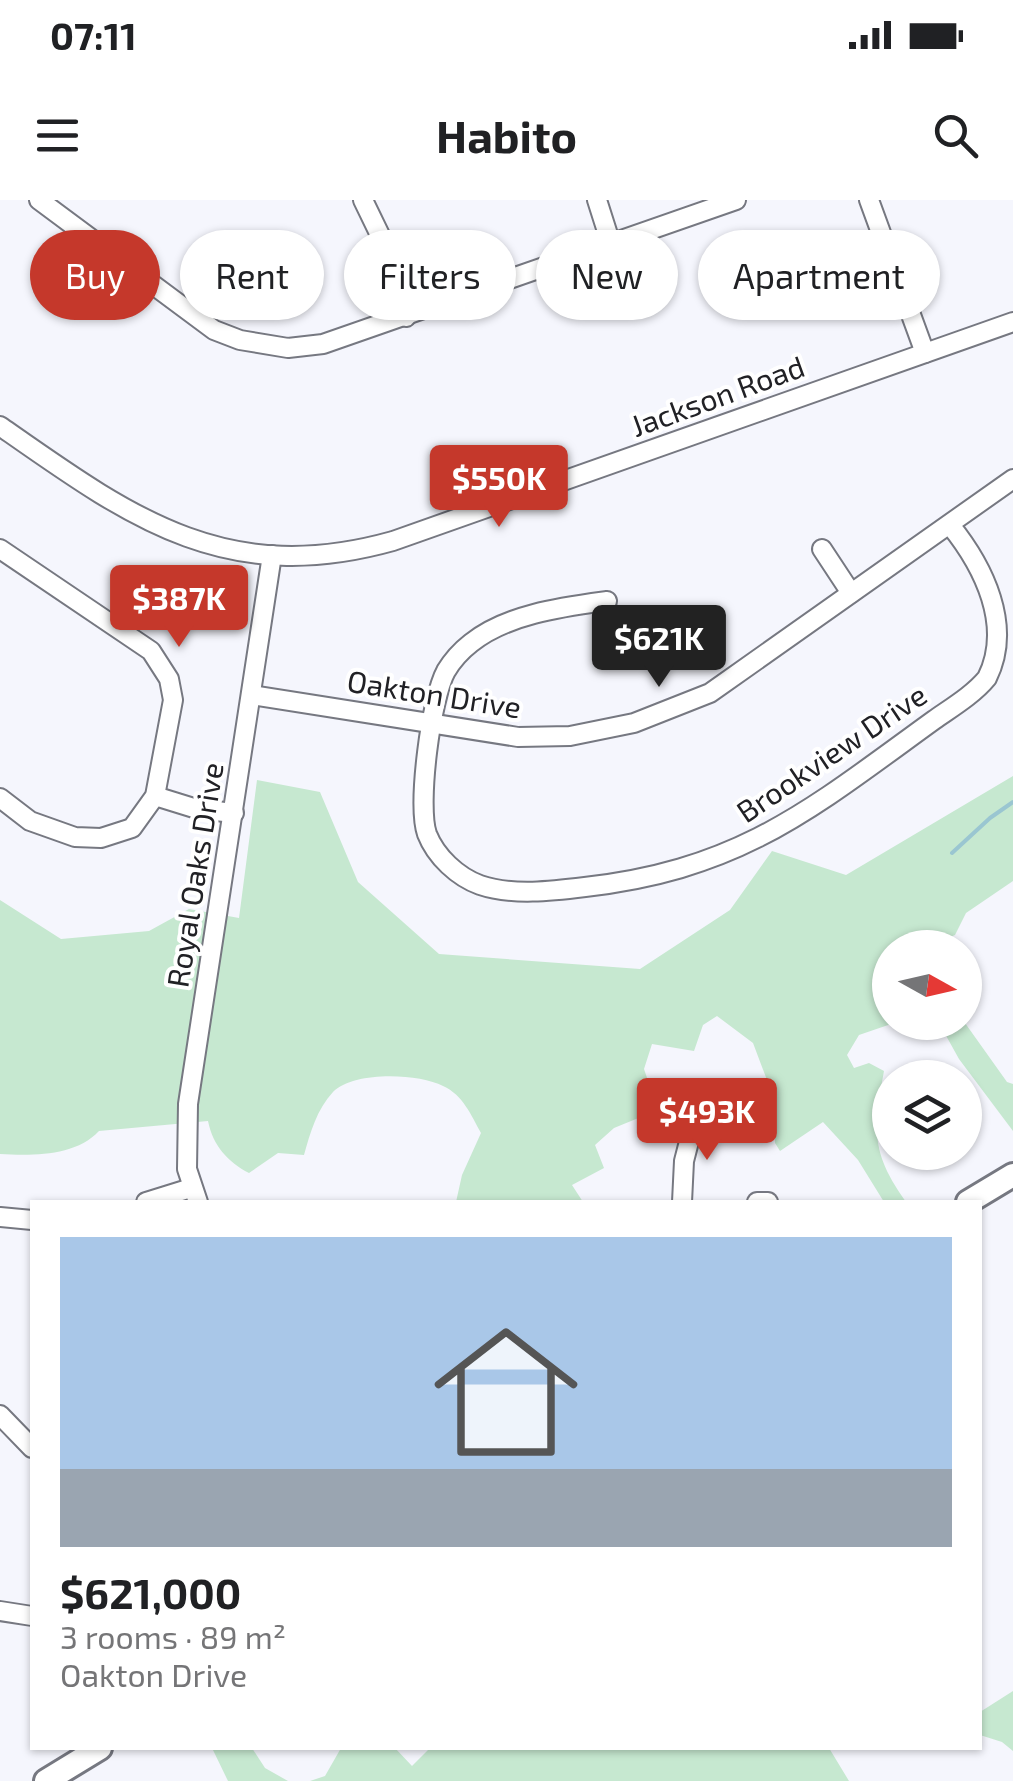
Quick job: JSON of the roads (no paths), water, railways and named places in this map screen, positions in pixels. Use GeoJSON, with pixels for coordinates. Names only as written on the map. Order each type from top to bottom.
{"type":"FeatureCollection","features":[{"type":"Feature","properties":{"kind":"main road"},"geometry":{"type":"LineString","coordinates":[[971,1200],[1013,1174]]}},
{"type":"Feature","properties":{"kind":"main road"},"geometry":{"type":"LineString","coordinates":[[46,1781],[97,1750]]}},
{"type":"Feature","properties":{"kind":"street"},"geometry":{"type":"LineString","coordinates":[[39,200],[214,330],[240,340],[288,348],[308,347],[396,320]]}},
{"type":"Feature","properties":{"kind":"street"},"geometry":{"type":"LineString","coordinates":[[364,200],[378,230]]}},
{"type":"Feature","properties":{"kind":"street"},"geometry":{"type":"LineString","coordinates":[[597,200],[607,230]]}},
{"type":"Feature","properties":{"kind":"street"},"geometry":{"type":"LineString","coordinates":[[651,230],[736,200]]}},
{"type":"Feature","properties":{"kind":"street"},"geometry":{"type":"LineString","coordinates":[[869,200],[925,353]]}},
{"type":"Feature","properties":{"kind":"street","name":"Jackson Road"},"geometry":{"type":"LineString","coordinates":[[0,426],[100,496],[144,521],[196,541],[272,555],[330,553],[393,541],[1013,322]]}},
{"type":"Feature","properties":{"kind":"street","name":"Oakton Drive"},"geometry":{"type":"LineString","coordinates":[[251,695],[544,738],[604,732],[660,716],[710,693],[1013,479]]}},
{"type":"Feature","properties":{"kind":"street","name":"Brookview Drive"},"geometry":{"type":"LineString","coordinates":[[607,601],[551,610],[474,640],[446,672],[422,792],[422,816],[428,838],[457,874],[493,888],[556,890],[669,874],[763,838],[803,814],[985,681],[997,664],[1003,610],[984,569],[950,525]]}},
{"type":"Feature","properties":{"kind":"street"},"geometry":{"type":"LineString","coordinates":[[0,549],[152,651],[169,679],[174,700],[156,796],[132,828],[101,838],[75,837],[30,822],[0,798]]}},
{"type":"Feature","properties":{"kind":"street"},"geometry":{"type":"LineString","coordinates":[[822,549],[851,593]]}},
{"type":"Feature","properties":{"kind":"street","name":"Royal Oaks Drive"},"geometry":{"type":"LineString","coordinates":[[194,1195],[186,1148],[188,1104],[272,555]]}},
{"type":"Feature","properties":{"kind":"street"},"geometry":{"type":"LineString","coordinates":[[156,796],[167,803],[197,810],[234,813]]}},
{"type":"Feature","properties":{"kind":"street"},"geometry":{"type":"LineString","coordinates":[[682,1200],[684,1161],[694,1122]]}},
{"type":"Feature","properties":{"kind":"street"},"geometry":{"type":"LineString","coordinates":[[160,1200],[194,1195]]}},
{"type":"Feature","properties":{"kind":"street"},"geometry":{"type":"LineString","coordinates":[[0,1217],[30,1220]]}},
{"type":"Feature","properties":{"kind":"street"},"geometry":{"type":"LineString","coordinates":[[0,1415],[30,1446]]}},
{"type":"Feature","properties":{"kind":"street"},"geometry":{"type":"LineString","coordinates":[[0,1611],[30,1616]]}},
{"type":"Feature","properties":{"kind":"waterway"},"geometry":{"type":"LineString","coordinates":[[952,853],[1013,802]]}}]}
